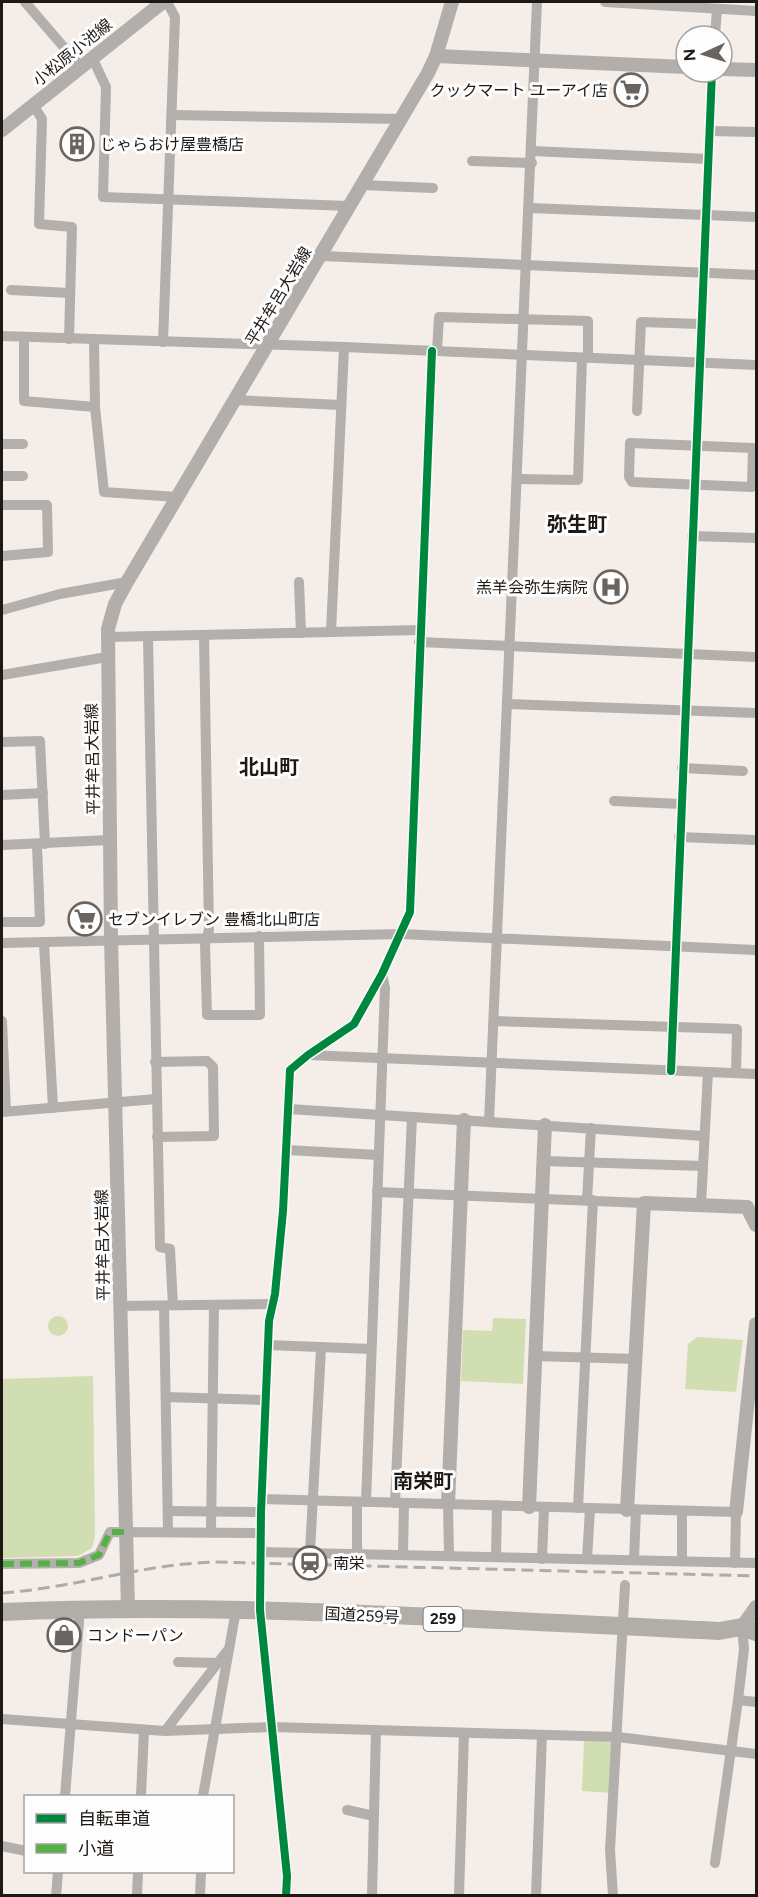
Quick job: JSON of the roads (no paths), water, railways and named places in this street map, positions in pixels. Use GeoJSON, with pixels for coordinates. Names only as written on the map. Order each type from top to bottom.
{"type":"FeatureCollection","features":[{"type":"Feature","properties":{"kind":"highway","name":"国道259号"},"geometry":{"type":"LineString","coordinates":[[2,1612],[128,1608],[260,1610],[719,1631],[749,1629]]}},
{"type":"Feature","properties":{"kind":"main road","name":"小松原小池線"},"geometry":{"type":"LineString","coordinates":[[2,130],[80,66],[165,2]]}},
{"type":"Feature","properties":{"kind":"main road","name":"平井牟呂大岩線"},"geometry":{"type":"LineString","coordinates":[[128,1608],[109,840],[107,637],[110,617],[127,582],[322,256],[348,206],[402,119],[436,56],[452,2]]}},
{"type":"Feature","properties":{"kind":"main road"},"geometry":{"type":"LineString","coordinates":[[436,56],[674,66]]}},
{"type":"Feature","properties":{"kind":"main road"},"geometry":{"type":"LineString","coordinates":[[734,69],[756,70]]}},
{"type":"Feature","properties":{"kind":"main road"},"geometry":{"type":"LineString","coordinates":[[448,1504],[464,1120]]}},
{"type":"Feature","properties":{"kind":"main road"},"geometry":{"type":"LineString","coordinates":[[529,1507],[545,1125]]}},
{"type":"Feature","properties":{"kind":"main road"},"geometry":{"type":"LineString","coordinates":[[631,1510],[644,1203],[747,1207],[756,1225]]}},
{"type":"Feature","properties":{"kind":"main road"},"geometry":{"type":"LineString","coordinates":[[736,1512],[756,1323]]}},
{"type":"Feature","properties":{"kind":"main road"},"geometry":{"type":"LineString","coordinates":[[749,1629],[756,1607]]}},
{"type":"Feature","properties":{"kind":"street"},"geometry":{"type":"LineString","coordinates":[[25,2],[80,66]]}},
{"type":"Feature","properties":{"kind":"street"},"geometry":{"type":"LineString","coordinates":[[163,342],[175,17],[165,2]]}},
{"type":"Feature","properties":{"kind":"street"},"geometry":{"type":"LineString","coordinates":[[489,1122],[530,208],[537,2]]}},
{"type":"Feature","properties":{"kind":"street"},"geometry":{"type":"LineString","coordinates":[[605,2],[667,3],[756,11]]}},
{"type":"Feature","properties":{"kind":"street"},"geometry":{"type":"LineString","coordinates":[[712,6],[714,24]]}},
{"type":"Feature","properties":{"kind":"street"},"geometry":{"type":"LineString","coordinates":[[92,57],[106,87],[103,197],[348,206]]}},
{"type":"Feature","properties":{"kind":"street"},"geometry":{"type":"LineString","coordinates":[[671,1071],[712,84]]}},
{"type":"Feature","properties":{"kind":"street"},"geometry":{"type":"LineString","coordinates":[[33,105],[42,119],[39,224],[72,226],[69,339]]}},
{"type":"Feature","properties":{"kind":"street"},"geometry":{"type":"LineString","coordinates":[[172,114],[402,119]]}},
{"type":"Feature","properties":{"kind":"street"},"geometry":{"type":"LineString","coordinates":[[710,131],[756,132]]}},
{"type":"Feature","properties":{"kind":"street"},"geometry":{"type":"LineString","coordinates":[[532,151],[709,159]]}},
{"type":"Feature","properties":{"kind":"street"},"geometry":{"type":"LineString","coordinates":[[472,161],[531,163]]}},
{"type":"Feature","properties":{"kind":"street"},"geometry":{"type":"LineString","coordinates":[[361,185],[433,188]]}},
{"type":"Feature","properties":{"kind":"street"},"geometry":{"type":"LineString","coordinates":[[530,208],[756,217]]}},
{"type":"Feature","properties":{"kind":"street"},"geometry":{"type":"LineString","coordinates":[[322,256],[756,275]]}},
{"type":"Feature","properties":{"kind":"street"},"geometry":{"type":"LineString","coordinates":[[11,290],[70,293]]}},
{"type":"Feature","properties":{"kind":"street"},"geometry":{"type":"LineString","coordinates":[[286,1896],[287,1876],[260,1610],[260,1533],[268,1345],[271,1304],[275,1294],[287,1150],[290,1070],[354,1024],[382,974],[410,912],[419,642],[434,351],[439,317],[588,321],[578,480],[517,479]]}},
{"type":"Feature","properties":{"kind":"street"},"geometry":{"type":"LineString","coordinates":[[637,411],[641,321],[701,324]]}},
{"type":"Feature","properties":{"kind":"street"},"geometry":{"type":"LineString","coordinates":[[2,336],[344,346],[756,365]]}},
{"type":"Feature","properties":{"kind":"street"},"geometry":{"type":"LineString","coordinates":[[24,337],[24,401],[95,407]]}},
{"type":"Feature","properties":{"kind":"street"},"geometry":{"type":"LineString","coordinates":[[94,340],[95,407],[104,492],[177,497]]}},
{"type":"Feature","properties":{"kind":"street"},"geometry":{"type":"LineString","coordinates":[[331,632],[344,346]]}},
{"type":"Feature","properties":{"kind":"street"},"geometry":{"type":"LineString","coordinates":[[235,400],[341,405]]}},
{"type":"Feature","properties":{"kind":"street"},"geometry":{"type":"LineString","coordinates":[[630,443],[753,448],[752,487],[694,485],[632,482],[629,477],[630,443]]}},
{"type":"Feature","properties":{"kind":"street"},"geometry":{"type":"LineString","coordinates":[[2,444],[23,444]]}},
{"type":"Feature","properties":{"kind":"street"},"geometry":{"type":"LineString","coordinates":[[2,476],[23,476]]}},
{"type":"Feature","properties":{"kind":"street"},"geometry":{"type":"LineString","coordinates":[[2,505],[47,505],[48,552],[2,556]]}},
{"type":"Feature","properties":{"kind":"street"},"geometry":{"type":"LineString","coordinates":[[692,536],[756,538]]}},
{"type":"Feature","properties":{"kind":"street"},"geometry":{"type":"LineString","coordinates":[[2,610],[60,594],[127,582]]}},
{"type":"Feature","properties":{"kind":"street"},"geometry":{"type":"LineString","coordinates":[[299,582],[301,633]]}},
{"type":"Feature","properties":{"kind":"street"},"geometry":{"type":"LineString","coordinates":[[107,637],[420,630]]}},
{"type":"Feature","properties":{"kind":"street"},"geometry":{"type":"LineString","coordinates":[[204,635],[207,1016],[260,1015],[259,936]]}},
{"type":"Feature","properties":{"kind":"street"},"geometry":{"type":"LineString","coordinates":[[148,637],[152,938],[160,1247],[170,1249],[166,1397],[168,1531]]}},
{"type":"Feature","properties":{"kind":"street"},"geometry":{"type":"LineString","coordinates":[[419,642],[756,657]]}},
{"type":"Feature","properties":{"kind":"street"},"geometry":{"type":"LineString","coordinates":[[2,675],[107,657]]}},
{"type":"Feature","properties":{"kind":"street"},"geometry":{"type":"LineString","coordinates":[[507,704],[756,713]]}},
{"type":"Feature","properties":{"kind":"street"},"geometry":{"type":"LineString","coordinates":[[2,742],[40,741],[44,793],[40,922],[2,922]]}},
{"type":"Feature","properties":{"kind":"street"},"geometry":{"type":"LineString","coordinates":[[682,768],[743,771]]}},
{"type":"Feature","properties":{"kind":"street"},"geometry":{"type":"LineString","coordinates":[[2,795],[44,793]]}},
{"type":"Feature","properties":{"kind":"street"},"geometry":{"type":"LineString","coordinates":[[614,801],[681,804]]}},
{"type":"Feature","properties":{"kind":"street"},"geometry":{"type":"LineString","coordinates":[[680,837],[756,840]]}},
{"type":"Feature","properties":{"kind":"street"},"geometry":{"type":"LineString","coordinates":[[2,845],[109,840]]}},
{"type":"Feature","properties":{"kind":"street"},"geometry":{"type":"LineString","coordinates":[[2,943],[207,936],[400,934],[756,950]]}},
{"type":"Feature","properties":{"kind":"street"},"geometry":{"type":"LineString","coordinates":[[44,943],[53,1108]]}},
{"type":"Feature","properties":{"kind":"street"},"geometry":{"type":"LineString","coordinates":[[357,1553],[371,1349],[385,988],[382,974]]}},
{"type":"Feature","properties":{"kind":"street"},"geometry":{"type":"LineString","coordinates":[[2,1021],[4,1111],[156,1099]]}},
{"type":"Feature","properties":{"kind":"street"},"geometry":{"type":"LineString","coordinates":[[494,1021],[737,1029],[736,1073]]}},
{"type":"Feature","properties":{"kind":"street"},"geometry":{"type":"LineString","coordinates":[[308,1055],[756,1074]]}},
{"type":"Feature","properties":{"kind":"street"},"geometry":{"type":"LineString","coordinates":[[155,1062],[207,1061],[213,1067],[214,1136],[157,1137]]}},
{"type":"Feature","properties":{"kind":"street"},"geometry":{"type":"LineString","coordinates":[[701,1205],[708,1072]]}},
{"type":"Feature","properties":{"kind":"street"},"geometry":{"type":"LineString","coordinates":[[289,1109],[704,1136]]}},
{"type":"Feature","properties":{"kind":"street"},"geometry":{"type":"LineString","coordinates":[[403,1554],[400,1503],[412,1117]]}},
{"type":"Feature","properties":{"kind":"street"},"geometry":{"type":"LineString","coordinates":[[578,1508],[591,1128]]}},
{"type":"Feature","properties":{"kind":"street"},"geometry":{"type":"LineString","coordinates":[[287,1150],[378,1155]]}},
{"type":"Feature","properties":{"kind":"street"},"geometry":{"type":"LineString","coordinates":[[543,1161],[703,1166]]}},
{"type":"Feature","properties":{"kind":"street"},"geometry":{"type":"LineString","coordinates":[[377,1192],[644,1203]]}},
{"type":"Feature","properties":{"kind":"street"},"geometry":{"type":"LineString","coordinates":[[119,1306],[271,1304]]}},
{"type":"Feature","properties":{"kind":"street"},"geometry":{"type":"LineString","coordinates":[[211,1531],[214,1305]]}},
{"type":"Feature","properties":{"kind":"street"},"geometry":{"type":"LineString","coordinates":[[268,1345],[371,1349]]}},
{"type":"Feature","properties":{"kind":"street"},"geometry":{"type":"LineString","coordinates":[[310,1552],[315,1494],[321,1348]]}},
{"type":"Feature","properties":{"kind":"street"},"geometry":{"type":"LineString","coordinates":[[535,1356],[636,1359]]}},
{"type":"Feature","properties":{"kind":"street"},"geometry":{"type":"LineString","coordinates":[[166,1397],[265,1400]]}},
{"type":"Feature","properties":{"kind":"street"},"geometry":{"type":"LineString","coordinates":[[261,1499],[736,1512],[735,1563]]}},
{"type":"Feature","properties":{"kind":"street"},"geometry":{"type":"LineString","coordinates":[[448,1504],[450,1510],[449,1556]]}},
{"type":"Feature","properties":{"kind":"street"},"geometry":{"type":"LineString","coordinates":[[496,1505],[496,1557]]}},
{"type":"Feature","properties":{"kind":"street"},"geometry":{"type":"LineString","coordinates":[[542,1559],[544,1508]]}},
{"type":"Feature","properties":{"kind":"street"},"geometry":{"type":"LineString","coordinates":[[587,1558],[590,1509]]}},
{"type":"Feature","properties":{"kind":"street"},"geometry":{"type":"LineString","coordinates":[[631,1510],[634,1560]]}},
{"type":"Feature","properties":{"kind":"street"},"geometry":{"type":"LineString","coordinates":[[682,1511],[682,1561]]}},
{"type":"Feature","properties":{"kind":"street"},"geometry":{"type":"LineString","coordinates":[[168,1512],[261,1512]]}},
{"type":"Feature","properties":{"kind":"street"},"geometry":{"type":"LineString","coordinates":[[2,1564],[79,1563],[99,1555],[110,1532],[260,1533]]}},
{"type":"Feature","properties":{"kind":"street"},"geometry":{"type":"LineString","coordinates":[[260,1552],[756,1563]]}},
{"type":"Feature","properties":{"kind":"street"},"geometry":{"type":"LineString","coordinates":[[613,1896],[610,1850],[625,1627],[625,1585]]}},
{"type":"Feature","properties":{"kind":"street"},"geometry":{"type":"LineString","coordinates":[[65,1795],[80,1609]]}},
{"type":"Feature","properties":{"kind":"street"},"geometry":{"type":"LineString","coordinates":[[203,1795],[236,1610]]}},
{"type":"Feature","properties":{"kind":"street"},"geometry":{"type":"LineString","coordinates":[[715,1863],[744,1649],[749,1629]]}},
{"type":"Feature","properties":{"kind":"street"},"geometry":{"type":"LineString","coordinates":[[165,1731],[229,1648]]}},
{"type":"Feature","properties":{"kind":"street"},"geometry":{"type":"LineString","coordinates":[[178,1662],[218,1663]]}},
{"type":"Feature","properties":{"kind":"street"},"geometry":{"type":"LineString","coordinates":[[738,1700],[756,1702]]}},
{"type":"Feature","properties":{"kind":"street"},"geometry":{"type":"LineString","coordinates":[[2,1719],[165,1731],[272,1727],[618,1737],[756,1754]]}},
{"type":"Feature","properties":{"kind":"street"},"geometry":{"type":"LineString","coordinates":[[141,1795],[144,1730]]}},
{"type":"Feature","properties":{"kind":"street"},"geometry":{"type":"LineString","coordinates":[[372,1896],[376,1730]]}},
{"type":"Feature","properties":{"kind":"street"},"geometry":{"type":"LineString","coordinates":[[459,1896],[464,1733]]}},
{"type":"Feature","properties":{"kind":"street"},"geometry":{"type":"LineString","coordinates":[[536,1896],[542,1735]]}},
{"type":"Feature","properties":{"kind":"street"},"geometry":{"type":"LineString","coordinates":[[347,1810],[374,1816]]}},
{"type":"Feature","properties":{"kind":"street"},"geometry":{"type":"LineString","coordinates":[[2,1846],[24,1851]]}},
{"type":"Feature","properties":{"kind":"street"},"geometry":{"type":"LineString","coordinates":[[56,1896],[58,1873]]}},
{"type":"Feature","properties":{"kind":"street"},"geometry":{"type":"LineString","coordinates":[[137,1896],[138,1873]]}},
{"type":"Feature","properties":{"kind":"street"},"geometry":{"type":"LineString","coordinates":[[200,1896],[201,1873]]}},
{"type":"Feature","properties":{"kind":"railway"},"geometry":{"type":"LineString","coordinates":[[2,1593],[56,1586],[161,1567],[215,1562],[756,1576]]}},
{"type":"Feature","properties":{"kind":"place","name":"クックマート ユーアイ店"},"geometry":{"type":"Point","coordinates":[631,90]}},
{"type":"Feature","properties":{"kind":"place","name":"じゃらおけ屋豊橋店"},"geometry":{"type":"Point","coordinates":[77,144]}},
{"type":"Feature","properties":{"kind":"place","name":"羔羊会弥生病院"},"geometry":{"type":"Point","coordinates":[611,587]}},
{"type":"Feature","properties":{"kind":"place","name":"セブンイレブン 豊橋北山町店"},"geometry":{"type":"Point","coordinates":[85,919]}},
{"type":"Feature","properties":{"kind":"place","name":"南栄"},"geometry":{"type":"Point","coordinates":[310,1563]}},
{"type":"Feature","properties":{"kind":"place","name":"コンドーパン"},"geometry":{"type":"Point","coordinates":[64,1635]}},
{"type":"Feature","properties":{"kind":"district","name":"弥生町"},"geometry":{"type":"Point","coordinates":[577,524]}},
{"type":"Feature","properties":{"kind":"district","name":"北山町"},"geometry":{"type":"Point","coordinates":[269,767]}},
{"type":"Feature","properties":{"kind":"district","name":"南栄町"},"geometry":{"type":"Point","coordinates":[423,1481]}}]}
